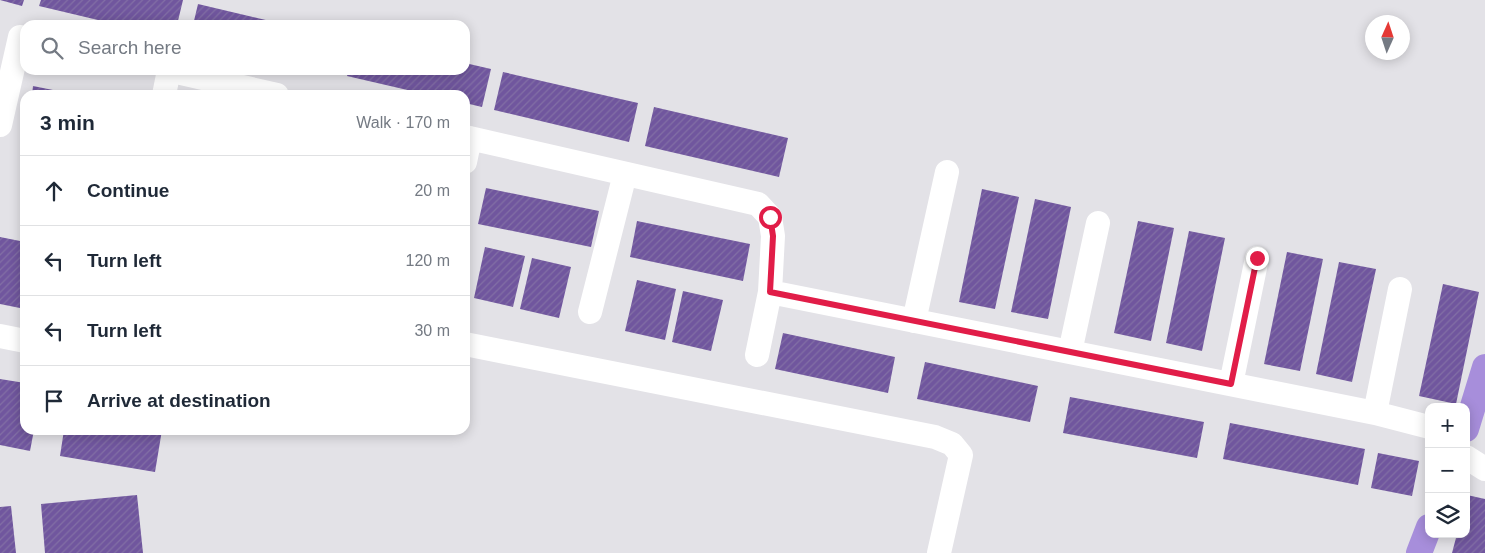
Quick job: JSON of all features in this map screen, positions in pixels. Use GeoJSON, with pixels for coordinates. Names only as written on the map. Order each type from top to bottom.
{"type":"FeatureCollection","features":[{"type":"Feature","properties":{"kind":"street"},"geometry":{"type":"LineString","coordinates":[[0,125],[15,36]]}},
{"type":"Feature","properties":{"kind":"street"},"geometry":{"type":"LineString","coordinates":[[165,90],[168,75]]}},
{"type":"Feature","properties":{"kind":"street"},"geometry":{"type":"LineString","coordinates":[[191,75],[255,90]]}},
{"type":"Feature","properties":{"kind":"street"},"geometry":{"type":"LineString","coordinates":[[470,138],[758,204],[770,217],[773,236],[770,292],[757,355]]}},
{"type":"Feature","properties":{"kind":"street"},"geometry":{"type":"LineString","coordinates":[[914,321],[947,172]]}},
{"type":"Feature","properties":{"kind":"street"},"geometry":{"type":"LineString","coordinates":[[590,312],[625,174]]}},
{"type":"Feature","properties":{"kind":"street"},"geometry":{"type":"LineString","coordinates":[[1070,352],[1098,223]]}},
{"type":"Feature","properties":{"kind":"street"},"geometry":{"type":"LineString","coordinates":[[1231,384],[1257,258]]}},
{"type":"Feature","properties":{"kind":"street"},"geometry":{"type":"LineString","coordinates":[[1375,413],[1400,289]]}},
{"type":"Feature","properties":{"kind":"street"},"geometry":{"type":"LineString","coordinates":[[770,292],[1375,413],[1425,426]]}},
{"type":"Feature","properties":{"kind":"street"},"geometry":{"type":"LineString","coordinates":[[0,336],[20,340]]}},
{"type":"Feature","properties":{"kind":"street"},"geometry":{"type":"LineString","coordinates":[[470,345],[935,437],[952,444],[961,455],[944,552]]}},
{"type":"Feature","properties":{"kind":"building"},"geometry":{"type":"Polygon","coordinates":[[[0,0],[24,0],[22,6],[0,0]]]}},
{"type":"Feature","properties":{"kind":"building"},"geometry":{"type":"Polygon","coordinates":[[[41,0],[183,0],[178,20],[98,20],[39,6],[41,0]]]}},
{"type":"Feature","properties":{"kind":"building"},"geometry":{"type":"Polygon","coordinates":[[[198,4],[266,20],[194,20],[198,4]]]}},
{"type":"Feature","properties":{"kind":"building"},"geometry":{"type":"Polygon","coordinates":[[[470,64],[491,69],[482,107],[470,104],[470,90],[407,90],[347,76],[470,75],[470,64]]]}},
{"type":"Feature","properties":{"kind":"building"},"geometry":{"type":"Polygon","coordinates":[[[503,72],[638,103],[629,142],[494,110],[503,72]]]}},
{"type":"Feature","properties":{"kind":"building"},"geometry":{"type":"Polygon","coordinates":[[[33,86],[53,90],[33,90],[33,86]]]}},
{"type":"Feature","properties":{"kind":"building"},"geometry":{"type":"Polygon","coordinates":[[[654,107],[788,138],[779,177],[645,146],[654,107]]]}},
{"type":"Feature","properties":{"kind":"building"},"geometry":{"type":"Polygon","coordinates":[[[486,188],[599,211],[591,247],[478,224],[486,188]]]}},
{"type":"Feature","properties":{"kind":"building"},"geometry":{"type":"Polygon","coordinates":[[[982,189],[1019,197],[995,309],[959,302],[982,189]]]}},
{"type":"Feature","properties":{"kind":"building"},"geometry":{"type":"Polygon","coordinates":[[[1035,199],[1071,207],[1048,319],[1011,312],[1035,199]]]}},
{"type":"Feature","properties":{"kind":"building"},"geometry":{"type":"Polygon","coordinates":[[[637,221],[750,244],[743,281],[630,257],[637,221]]]}},
{"type":"Feature","properties":{"kind":"building"},"geometry":{"type":"Polygon","coordinates":[[[1138,221],[1174,228],[1151,341],[1114,333],[1138,221]]]}},
{"type":"Feature","properties":{"kind":"building"},"geometry":{"type":"Polygon","coordinates":[[[1189,231],[1225,238],[1202,351],[1166,343],[1189,231]]]}},
{"type":"Feature","properties":{"kind":"building"},"geometry":{"type":"Polygon","coordinates":[[[0,237],[20,241],[20,308],[0,304],[0,237]]]}},
{"type":"Feature","properties":{"kind":"building"},"geometry":{"type":"Polygon","coordinates":[[[485,247],[525,256],[513,307],[474,298],[485,247]]]}},
{"type":"Feature","properties":{"kind":"building"},"geometry":{"type":"Polygon","coordinates":[[[1287,252],[1323,259],[1300,371],[1264,364],[1287,252]]]}},
{"type":"Feature","properties":{"kind":"building"},"geometry":{"type":"Polygon","coordinates":[[[532,258],[571,267],[559,318],[520,309],[532,258]]]}},
{"type":"Feature","properties":{"kind":"building"},"geometry":{"type":"Polygon","coordinates":[[[1339,262],[1376,269],[1352,382],[1316,374],[1339,262]]]}},
{"type":"Feature","properties":{"kind":"building"},"geometry":{"type":"Polygon","coordinates":[[[637,280],[676,289],[665,340],[625,331],[637,280]]]}},
{"type":"Feature","properties":{"kind":"building"},"geometry":{"type":"Polygon","coordinates":[[[1443,284],[1479,292],[1456,403],[1419,396],[1443,284]]]}},
{"type":"Feature","properties":{"kind":"building"},"geometry":{"type":"Polygon","coordinates":[[[683,291],[723,300],[711,351],[672,342],[683,291]]]}},
{"type":"Feature","properties":{"kind":"building"},"geometry":{"type":"Polygon","coordinates":[[[783,333],[895,357],[888,393],[775,369],[783,333]]]}},
{"type":"Feature","properties":{"kind":"building"},"geometry":{"type":"Polygon","coordinates":[[[925,362],[1038,386],[1030,422],[917,399],[925,362]]]}},
{"type":"Feature","properties":{"kind":"building"},"geometry":{"type":"Polygon","coordinates":[[[0,379],[20,382],[20,435],[33,435],[30,451],[0,445],[0,379]]]}},
{"type":"Feature","properties":{"kind":"building"},"geometry":{"type":"Polygon","coordinates":[[[1070,397],[1204,422],[1197,458],[1063,433],[1070,397]]]}},
{"type":"Feature","properties":{"kind":"building"},"geometry":{"type":"Polygon","coordinates":[[[1230,423],[1365,449],[1358,485],[1223,459],[1230,423]]]}},
{"type":"Feature","properties":{"kind":"building"},"geometry":{"type":"Polygon","coordinates":[[[63,435],[161,435],[155,472],[60,456],[63,435]]]}},
{"type":"Feature","properties":{"kind":"building"},"geometry":{"type":"Polygon","coordinates":[[[1378,453],[1419,461],[1412,496],[1371,488],[1378,453]]]}},
{"type":"Feature","properties":{"kind":"building"},"geometry":{"type":"Polygon","coordinates":[[[137,495],[143,553],[45,553],[41,504],[137,495]]]}},
{"type":"Feature","properties":{"kind":"building"},"geometry":{"type":"Polygon","coordinates":[[[1470,496],[1485,499],[1485,553],[1452,553],[1456,538],[1470,538],[1470,496]]]}},
{"type":"Feature","properties":{"kind":"building"},"geometry":{"type":"Polygon","coordinates":[[[11,506],[16,553],[0,553],[0,507],[11,506]]]}},
{"type":"Feature","properties":{"kind":"waterway"},"geometry":{"type":"LineString","coordinates":[[1470,416],[1485,367]]}},
{"type":"Feature","properties":{"kind":"waterway"},"geometry":{"type":"LineString","coordinates":[[1419,553],[1425,537]]}},
{"type":"Feature","properties":{"kind":"route"},"geometry":{"type":"LineString","coordinates":[[770,217],[773,236],[770,292],[1231,384],[1257,258]]}}]}
